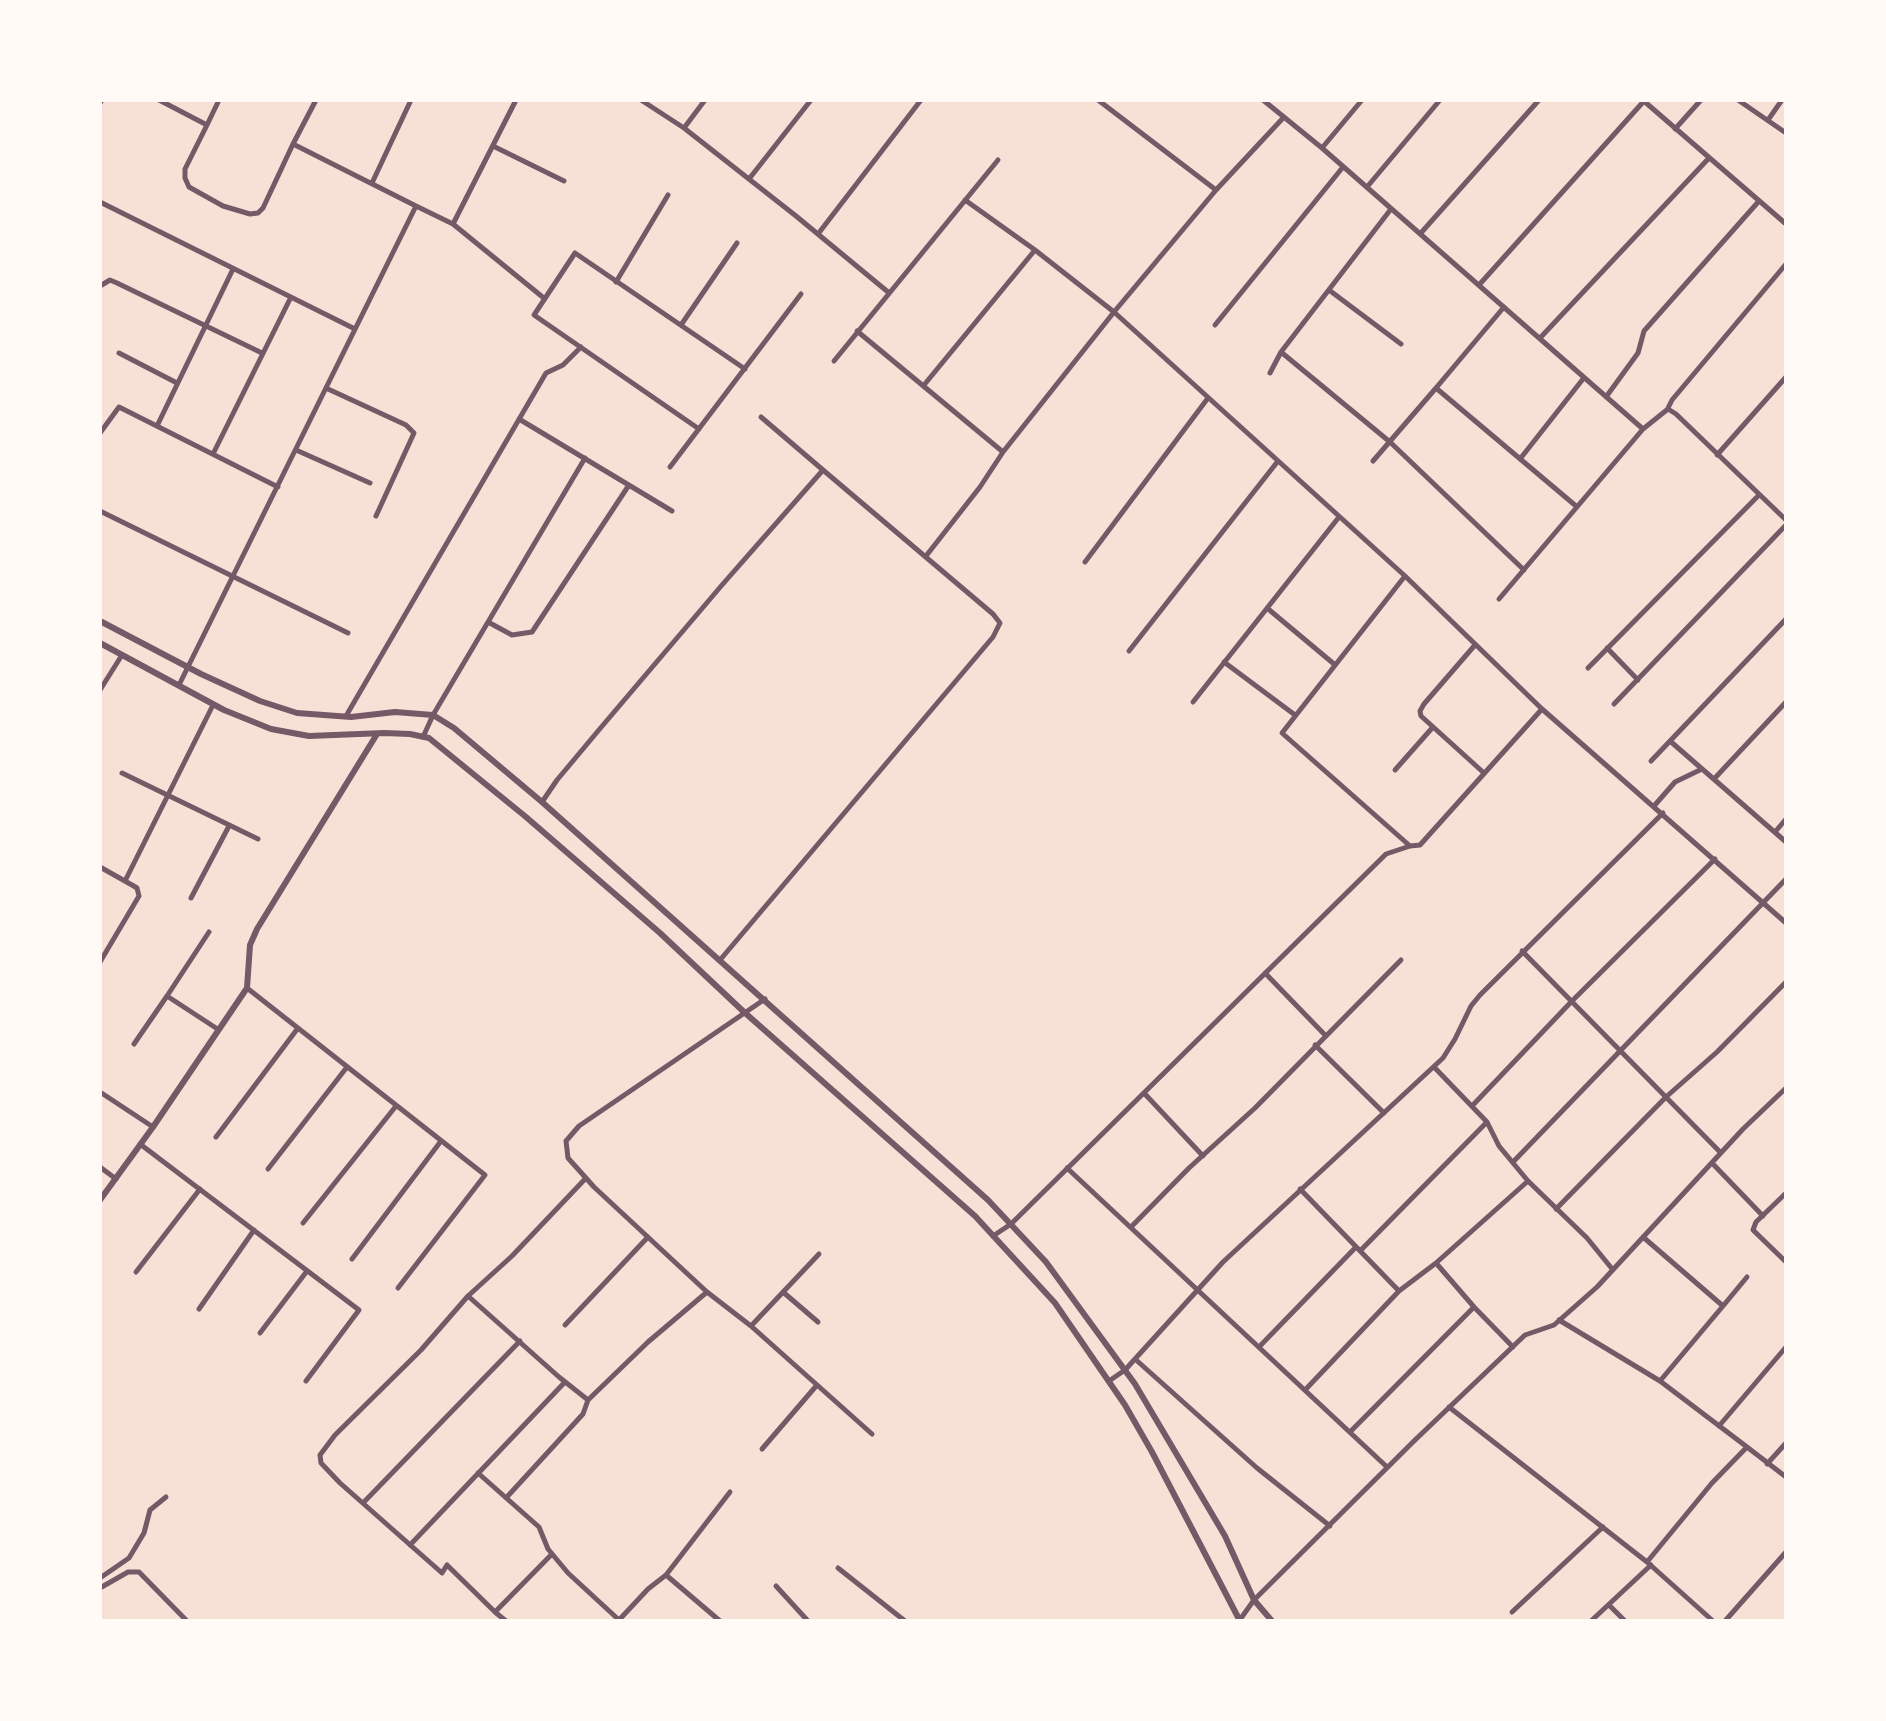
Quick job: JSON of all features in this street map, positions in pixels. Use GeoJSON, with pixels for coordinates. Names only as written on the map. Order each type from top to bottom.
{"type":"FeatureCollection","features":[{"type":"Feature","properties":{"kind":"street"},"geometry":{"type":"LineString","coordinates":[[159,100],[207,125]]}},
{"type":"Feature","properties":{"kind":"street"},"geometry":{"type":"LineString","coordinates":[[219,100],[185,169],[185,178],[190,187],[224,206],[250,214],[263,208],[316,100]]}},
{"type":"Feature","properties":{"kind":"street"},"geometry":{"type":"LineString","coordinates":[[372,183],[411,100]]}},
{"type":"Feature","properties":{"kind":"street"},"geometry":{"type":"LineString","coordinates":[[453,224],[516,100]]}},
{"type":"Feature","properties":{"kind":"street"},"geometry":{"type":"LineString","coordinates":[[640,100],[684,128],[888,292]]}},
{"type":"Feature","properties":{"kind":"street"},"geometry":{"type":"LineString","coordinates":[[684,128],[705,100]]}},
{"type":"Feature","properties":{"kind":"street"},"geometry":{"type":"LineString","coordinates":[[749,180],[812,100]]}},
{"type":"Feature","properties":{"kind":"street"},"geometry":{"type":"LineString","coordinates":[[818,234],[921,100]]}},
{"type":"Feature","properties":{"kind":"street"},"geometry":{"type":"LineString","coordinates":[[1098,100],[1216,190]]}},
{"type":"Feature","properties":{"kind":"street"},"geometry":{"type":"LineString","coordinates":[[1263,100],[1643,429]]}},
{"type":"Feature","properties":{"kind":"street"},"geometry":{"type":"LineString","coordinates":[[1322,148],[1362,100]]}},
{"type":"Feature","properties":{"kind":"street"},"geometry":{"type":"LineString","coordinates":[[1367,187],[1440,100]]}},
{"type":"Feature","properties":{"kind":"street"},"geometry":{"type":"LineString","coordinates":[[1420,234],[1539,100]]}},
{"type":"Feature","properties":{"kind":"street"},"geometry":{"type":"LineString","coordinates":[[1676,129],[1701,100]]}},
{"type":"Feature","properties":{"kind":"street"},"geometry":{"type":"LineString","coordinates":[[1738,100],[1786,133]]}},
{"type":"Feature","properties":{"kind":"street"},"geometry":{"type":"LineString","coordinates":[[1768,120],[1782,100]]}},
{"type":"Feature","properties":{"kind":"street"},"geometry":{"type":"LineString","coordinates":[[1479,286],[1643,101],[1786,224]]}},
{"type":"Feature","properties":{"kind":"street"},"geometry":{"type":"LineString","coordinates":[[926,557],[1114,312],[1216,190],[1284,117]]}},
{"type":"Feature","properties":{"kind":"street"},"geometry":{"type":"LineString","coordinates":[[293,144],[453,224],[545,298]]}},
{"type":"Feature","properties":{"kind":"street"},"geometry":{"type":"LineString","coordinates":[[492,146],[564,182]]}},
{"type":"Feature","properties":{"kind":"street"},"geometry":{"type":"LineString","coordinates":[[1540,339],[1709,158]]}},
{"type":"Feature","properties":{"kind":"street"},"geometry":{"type":"LineString","coordinates":[[834,361],[998,160]]}},
{"type":"Feature","properties":{"kind":"street"},"geometry":{"type":"LineString","coordinates":[[1215,325],[1343,167]]}},
{"type":"Feature","properties":{"kind":"street"},"geometry":{"type":"LineString","coordinates":[[616,282],[668,195]]}},
{"type":"Feature","properties":{"kind":"street"},"geometry":{"type":"LineString","coordinates":[[965,200],[1114,312],[1405,576],[1542,708],[1786,923]]}},
{"type":"Feature","properties":{"kind":"street"},"geometry":{"type":"LineString","coordinates":[[1606,397],[1638,354],[1644,331],[1759,201]]}},
{"type":"Feature","properties":{"kind":"street"},"geometry":{"type":"LineString","coordinates":[[100,202],[355,329]]}},
{"type":"Feature","properties":{"kind":"street"},"geometry":{"type":"LineString","coordinates":[[179,685],[416,206]]}},
{"type":"Feature","properties":{"kind":"street"},"geometry":{"type":"LineString","coordinates":[[1270,374],[1281,352],[1391,209]]}},
{"type":"Feature","properties":{"kind":"street"},"geometry":{"type":"LineString","coordinates":[[680,325],[737,242]]}},
{"type":"Feature","properties":{"kind":"street"},"geometry":{"type":"LineString","coordinates":[[924,385],[1035,250]]}},
{"type":"Feature","properties":{"kind":"street"},"geometry":{"type":"LineString","coordinates":[[699,429],[534,316],[575,253],[745,368]]}},
{"type":"Feature","properties":{"kind":"street"},"geometry":{"type":"LineString","coordinates":[[1499,599],[1643,429],[1668,409],[1786,264]]}},
{"type":"Feature","properties":{"kind":"street"},"geometry":{"type":"LineString","coordinates":[[158,426],[234,269]]}},
{"type":"Feature","properties":{"kind":"street"},"geometry":{"type":"LineString","coordinates":[[100,286],[110,280],[262,353]]}},
{"type":"Feature","properties":{"kind":"street"},"geometry":{"type":"LineString","coordinates":[[1328,290],[1401,344]]}},
{"type":"Feature","properties":{"kind":"street"},"geometry":{"type":"LineString","coordinates":[[670,467],[802,294]]}},
{"type":"Feature","properties":{"kind":"street"},"geometry":{"type":"LineString","coordinates":[[212,454],[291,297]]}},
{"type":"Feature","properties":{"kind":"street"},"geometry":{"type":"LineString","coordinates":[[1373,462],[1504,307]]}},
{"type":"Feature","properties":{"kind":"street"},"geometry":{"type":"LineString","coordinates":[[858,331],[1003,452]]}},
{"type":"Feature","properties":{"kind":"street"},"geometry":{"type":"LineString","coordinates":[[346,716],[546,372],[563,365],[582,348]]}},
{"type":"Feature","properties":{"kind":"street"},"geometry":{"type":"LineString","coordinates":[[1281,352],[1390,442],[1524,570]]}},
{"type":"Feature","properties":{"kind":"street"},"geometry":{"type":"LineString","coordinates":[[119,354],[177,383]]}},
{"type":"Feature","properties":{"kind":"street"},"geometry":{"type":"LineString","coordinates":[[1717,455],[1786,377]]}},
{"type":"Feature","properties":{"kind":"street"},"geometry":{"type":"LineString","coordinates":[[1520,459],[1584,378]]}},
{"type":"Feature","properties":{"kind":"street"},"geometry":{"type":"LineString","coordinates":[[328,388],[414,432],[376,516]]}},
{"type":"Feature","properties":{"kind":"street"},"geometry":{"type":"LineString","coordinates":[[1436,388],[1576,506]]}},
{"type":"Feature","properties":{"kind":"street"},"geometry":{"type":"LineString","coordinates":[[1084,562],[1208,398]]}},
{"type":"Feature","properties":{"kind":"street"},"geometry":{"type":"LineString","coordinates":[[100,433],[118,407],[278,487]]}},
{"type":"Feature","properties":{"kind":"street"},"geometry":{"type":"LineString","coordinates":[[1614,704],[1786,523],[1668,409]]}},
{"type":"Feature","properties":{"kind":"street"},"geometry":{"type":"LineString","coordinates":[[720,960],[993,638],[1000,623],[762,417]]}},
{"type":"Feature","properties":{"kind":"street"},"geometry":{"type":"LineString","coordinates":[[519,419],[672,511]]}},
{"type":"Feature","properties":{"kind":"street"},"geometry":{"type":"LineString","coordinates":[[296,450],[370,483]]}},
{"type":"Feature","properties":{"kind":"street"},"geometry":{"type":"LineString","coordinates":[[423,737],[584,458]]}},
{"type":"Feature","properties":{"kind":"street"},"geometry":{"type":"LineString","coordinates":[[1129,651],[1278,461]]}},
{"type":"Feature","properties":{"kind":"street"},"geometry":{"type":"LineString","coordinates":[[542,802],[598,730],[823,470]]}},
{"type":"Feature","properties":{"kind":"street"},"geometry":{"type":"LineString","coordinates":[[488,622],[512,635],[532,632],[629,485]]}},
{"type":"Feature","properties":{"kind":"street"},"geometry":{"type":"LineString","coordinates":[[1588,668],[1759,495]]}},
{"type":"Feature","properties":{"kind":"street"},"geometry":{"type":"LineString","coordinates":[[100,511],[348,633]]}},
{"type":"Feature","properties":{"kind":"street"},"geometry":{"type":"LineString","coordinates":[[1193,702],[1339,517]]}},
{"type":"Feature","properties":{"kind":"street"},"geometry":{"type":"LineString","coordinates":[[1405,576],[1282,733],[1410,846]]}},
{"type":"Feature","properties":{"kind":"street"},"geometry":{"type":"LineString","coordinates":[[1267,608],[1334,665]]}},
{"type":"Feature","properties":{"kind":"street"},"geometry":{"type":"LineString","coordinates":[[1651,761],[1786,619]]}},
{"type":"Feature","properties":{"kind":"street"},"geometry":{"type":"LineString","coordinates":[[100,620],[188,667],[297,713],[433,715],[542,802],[1011,1224],[1062,1282],[1125,1370],[1225,1536],[1254,1600],[1272,1621]]}},
{"type":"Feature","properties":{"kind":"street"},"geometry":{"type":"LineString","coordinates":[[100,643],[214,704],[271,729],[310,736],[410,734],[429,738],[526,817],[975,1216],[1056,1303],[1152,1452],[1240,1621],[1254,1600],[1513,1346],[1525,1335],[1554,1325],[1597,1287],[1786,1088]]}},
{"type":"Feature","properties":{"kind":"street"},"geometry":{"type":"LineString","coordinates":[[1475,645],[1421,707],[1422,716],[1484,772]]}},
{"type":"Feature","properties":{"kind":"street"},"geometry":{"type":"LineString","coordinates":[[1607,648],[1638,680]]}},
{"type":"Feature","properties":{"kind":"street"},"geometry":{"type":"LineString","coordinates":[[100,690],[122,655]]}},
{"type":"Feature","properties":{"kind":"street"},"geometry":{"type":"LineString","coordinates":[[1224,662],[1295,716]]}},
{"type":"Feature","properties":{"kind":"street"},"geometry":{"type":"LineString","coordinates":[[1714,779],[1786,702]]}},
{"type":"Feature","properties":{"kind":"street"},"geometry":{"type":"LineString","coordinates":[[125,881],[214,704]]}},
{"type":"Feature","properties":{"kind":"street"},"geometry":{"type":"LineString","coordinates":[[994,1236],[1011,1224],[1386,854],[1420,845],[1542,708]]}},
{"type":"Feature","properties":{"kind":"street"},"geometry":{"type":"LineString","coordinates":[[1395,770],[1433,726]]}},
{"type":"Feature","properties":{"kind":"street"},"geometry":{"type":"LineString","coordinates":[[100,1200],[247,988],[250,945],[256,929],[377,734]]}},
{"type":"Feature","properties":{"kind":"street"},"geometry":{"type":"LineString","coordinates":[[1670,741],[1786,842]]}},
{"type":"Feature","properties":{"kind":"street"},"geometry":{"type":"LineString","coordinates":[[1654,806],[1675,782],[1702,768]]}},
{"type":"Feature","properties":{"kind":"street"},"geometry":{"type":"LineString","coordinates":[[122,773],[258,839]]}},
{"type":"Feature","properties":{"kind":"street"},"geometry":{"type":"LineString","coordinates":[[1109,1381],[1125,1370],[1223,1262],[1443,1058],[1471,1006],[1522,950],[1663,814]]}},
{"type":"Feature","properties":{"kind":"street"},"geometry":{"type":"LineString","coordinates":[[1775,832],[1786,819]]}},
{"type":"Feature","properties":{"kind":"street"},"geometry":{"type":"LineString","coordinates":[[190,898],[229,826]]}},
{"type":"Feature","properties":{"kind":"street"},"geometry":{"type":"LineString","coordinates":[[1472,1106],[1715,859]]}},
{"type":"Feature","properties":{"kind":"street"},"geometry":{"type":"LineString","coordinates":[[100,866],[137,888],[140,896],[100,962]]}},
{"type":"Feature","properties":{"kind":"street"},"geometry":{"type":"LineString","coordinates":[[1513,1162],[1786,879]]}},
{"type":"Feature","properties":{"kind":"street"},"geometry":{"type":"LineString","coordinates":[[134,1044],[208,932]]}},
{"type":"Feature","properties":{"kind":"street"},"geometry":{"type":"LineString","coordinates":[[1522,950],[1721,1153]]}},
{"type":"Feature","properties":{"kind":"street"},"geometry":{"type":"LineString","coordinates":[[1131,1227],[1401,960]]}},
{"type":"Feature","properties":{"kind":"street"},"geometry":{"type":"LineString","coordinates":[[1265,973],[1325,1035]]}},
{"type":"Feature","properties":{"kind":"street"},"geometry":{"type":"LineString","coordinates":[[1556,1209],[1786,982]]}},
{"type":"Feature","properties":{"kind":"street"},"geometry":{"type":"LineString","coordinates":[[247,988],[485,1175],[398,1288]]}},
{"type":"Feature","properties":{"kind":"street"},"geometry":{"type":"LineString","coordinates":[[167,996],[219,1030]]}},
{"type":"Feature","properties":{"kind":"street"},"geometry":{"type":"LineString","coordinates":[[765,999],[579,1126],[566,1140],[566,1150],[568,1158],[586,1178],[706,1292],[872,1434]]}},
{"type":"Feature","properties":{"kind":"street"},"geometry":{"type":"LineString","coordinates":[[216,1137],[298,1028]]}},
{"type":"Feature","properties":{"kind":"street"},"geometry":{"type":"LineString","coordinates":[[1315,1046],[1384,1113]]}},
{"type":"Feature","properties":{"kind":"street"},"geometry":{"type":"LineString","coordinates":[[268,1170],[347,1066]]}},
{"type":"Feature","properties":{"kind":"street"},"geometry":{"type":"LineString","coordinates":[[1434,1066],[1487,1122],[1499,1146],[1528,1181],[1587,1238],[1613,1270]]}},
{"type":"Feature","properties":{"kind":"street"},"geometry":{"type":"LineString","coordinates":[[100,1092],[153,1127]]}},
{"type":"Feature","properties":{"kind":"street"},"geometry":{"type":"LineString","coordinates":[[1144,1092],[1203,1156]]}},
{"type":"Feature","properties":{"kind":"street"},"geometry":{"type":"LineString","coordinates":[[303,1223],[396,1106]]}},
{"type":"Feature","properties":{"kind":"street"},"geometry":{"type":"LineString","coordinates":[[1259,1346],[1487,1122]]}},
{"type":"Feature","properties":{"kind":"street"},"geometry":{"type":"LineString","coordinates":[[352,1259],[442,1142]]}},
{"type":"Feature","properties":{"kind":"street"},"geometry":{"type":"LineString","coordinates":[[140,1144],[359,1310],[306,1381]]}},
{"type":"Feature","properties":{"kind":"street"},"geometry":{"type":"LineString","coordinates":[[1712,1163],[1763,1216]]}},
{"type":"Feature","properties":{"kind":"street"},"geometry":{"type":"LineString","coordinates":[[100,1167],[116,1178]]}},
{"type":"Feature","properties":{"kind":"street"},"geometry":{"type":"LineString","coordinates":[[1067,1168],[1388,1468]]}},
{"type":"Feature","properties":{"kind":"street"},"geometry":{"type":"LineString","coordinates":[[506,1621],[447,1565],[442,1573],[340,1483],[321,1463],[320,1455],[468,1296],[586,1178]]}},
{"type":"Feature","properties":{"kind":"street"},"geometry":{"type":"LineString","coordinates":[[1305,1390],[1399,1291],[1528,1181]]}},
{"type":"Feature","properties":{"kind":"street"},"geometry":{"type":"LineString","coordinates":[[136,1272],[200,1189]]}},
{"type":"Feature","properties":{"kind":"street"},"geometry":{"type":"LineString","coordinates":[[1300,1190],[1399,1291]]}},
{"type":"Feature","properties":{"kind":"street"},"geometry":{"type":"LineString","coordinates":[[1786,1193],[1756,1222],[1753,1230],[1786,1262]]}},
{"type":"Feature","properties":{"kind":"street"},"geometry":{"type":"LineString","coordinates":[[199,1309],[254,1230]]}},
{"type":"Feature","properties":{"kind":"street"},"geometry":{"type":"LineString","coordinates":[[565,1325],[648,1237]]}},
{"type":"Feature","properties":{"kind":"street"},"geometry":{"type":"LineString","coordinates":[[1643,1237],[1723,1306]]}},
{"type":"Feature","properties":{"kind":"street"},"geometry":{"type":"LineString","coordinates":[[750,1326],[819,1254]]}},
{"type":"Feature","properties":{"kind":"street"},"geometry":{"type":"LineString","coordinates":[[1436,1262],[1513,1346]]}},
{"type":"Feature","properties":{"kind":"street"},"geometry":{"type":"LineString","coordinates":[[260,1333],[308,1271]]}},
{"type":"Feature","properties":{"kind":"street"},"geometry":{"type":"LineString","coordinates":[[1660,1381],[1747,1277]]}},
{"type":"Feature","properties":{"kind":"street"},"geometry":{"type":"LineString","coordinates":[[506,1498],[583,1414],[588,1400],[706,1292]]}},
{"type":"Feature","properties":{"kind":"street"},"geometry":{"type":"LineString","coordinates":[[783,1292],[818,1322]]}},
{"type":"Feature","properties":{"kind":"street"},"geometry":{"type":"LineString","coordinates":[[468,1296],[588,1400]]}},
{"type":"Feature","properties":{"kind":"street"},"geometry":{"type":"LineString","coordinates":[[1350,1432],[1474,1307]]}},
{"type":"Feature","properties":{"kind":"street"},"geometry":{"type":"LineString","coordinates":[[1559,1320],[1660,1381],[1786,1478]]}},
{"type":"Feature","properties":{"kind":"street"},"geometry":{"type":"LineString","coordinates":[[363,1503],[520,1341]]}},
{"type":"Feature","properties":{"kind":"street"},"geometry":{"type":"LineString","coordinates":[[1719,1426],[1786,1347]]}},
{"type":"Feature","properties":{"kind":"street"},"geometry":{"type":"LineString","coordinates":[[1135,1359],[1257,1468],[1330,1526]]}},
{"type":"Feature","properties":{"kind":"street"},"geometry":{"type":"LineString","coordinates":[[410,1545],[565,1382]]}},
{"type":"Feature","properties":{"kind":"street"},"geometry":{"type":"LineString","coordinates":[[762,1449],[817,1385]]}},
{"type":"Feature","properties":{"kind":"street"},"geometry":{"type":"LineString","coordinates":[[1449,1407],[1649,1563],[1713,1621]]}},
{"type":"Feature","properties":{"kind":"street"},"geometry":{"type":"LineString","coordinates":[[1767,1464],[1786,1442]]}},
{"type":"Feature","properties":{"kind":"street"},"geometry":{"type":"LineString","coordinates":[[1591,1621],[1649,1563],[1746,1447]]}},
{"type":"Feature","properties":{"kind":"street"},"geometry":{"type":"LineString","coordinates":[[478,1473],[539,1528],[552,1554],[568,1573],[619,1620],[666,1575],[730,1492]]}},
{"type":"Feature","properties":{"kind":"street"},"geometry":{"type":"LineString","coordinates":[[100,1578],[129,1558],[144,1534],[150,1510],[166,1497]]}},
{"type":"Feature","properties":{"kind":"street"},"geometry":{"type":"LineString","coordinates":[[1512,1612],[1603,1527]]}},
{"type":"Feature","properties":{"kind":"street"},"geometry":{"type":"LineString","coordinates":[[1725,1621],[1786,1552]]}},
{"type":"Feature","properties":{"kind":"street"},"geometry":{"type":"LineString","coordinates":[[496,1612],[552,1554]]}},
{"type":"Feature","properties":{"kind":"street"},"geometry":{"type":"LineString","coordinates":[[838,1568],[905,1621]]}},
{"type":"Feature","properties":{"kind":"street"},"geometry":{"type":"LineString","coordinates":[[100,1588],[128,1572],[139,1572],[188,1621]]}},
{"type":"Feature","properties":{"kind":"street"},"geometry":{"type":"LineString","coordinates":[[666,1575],[720,1621]]}},
{"type":"Feature","properties":{"kind":"street"},"geometry":{"type":"LineString","coordinates":[[776,1586],[808,1621]]}},
{"type":"Feature","properties":{"kind":"street"},"geometry":{"type":"LineString","coordinates":[[1608,1605],[1625,1621]]}}]}
